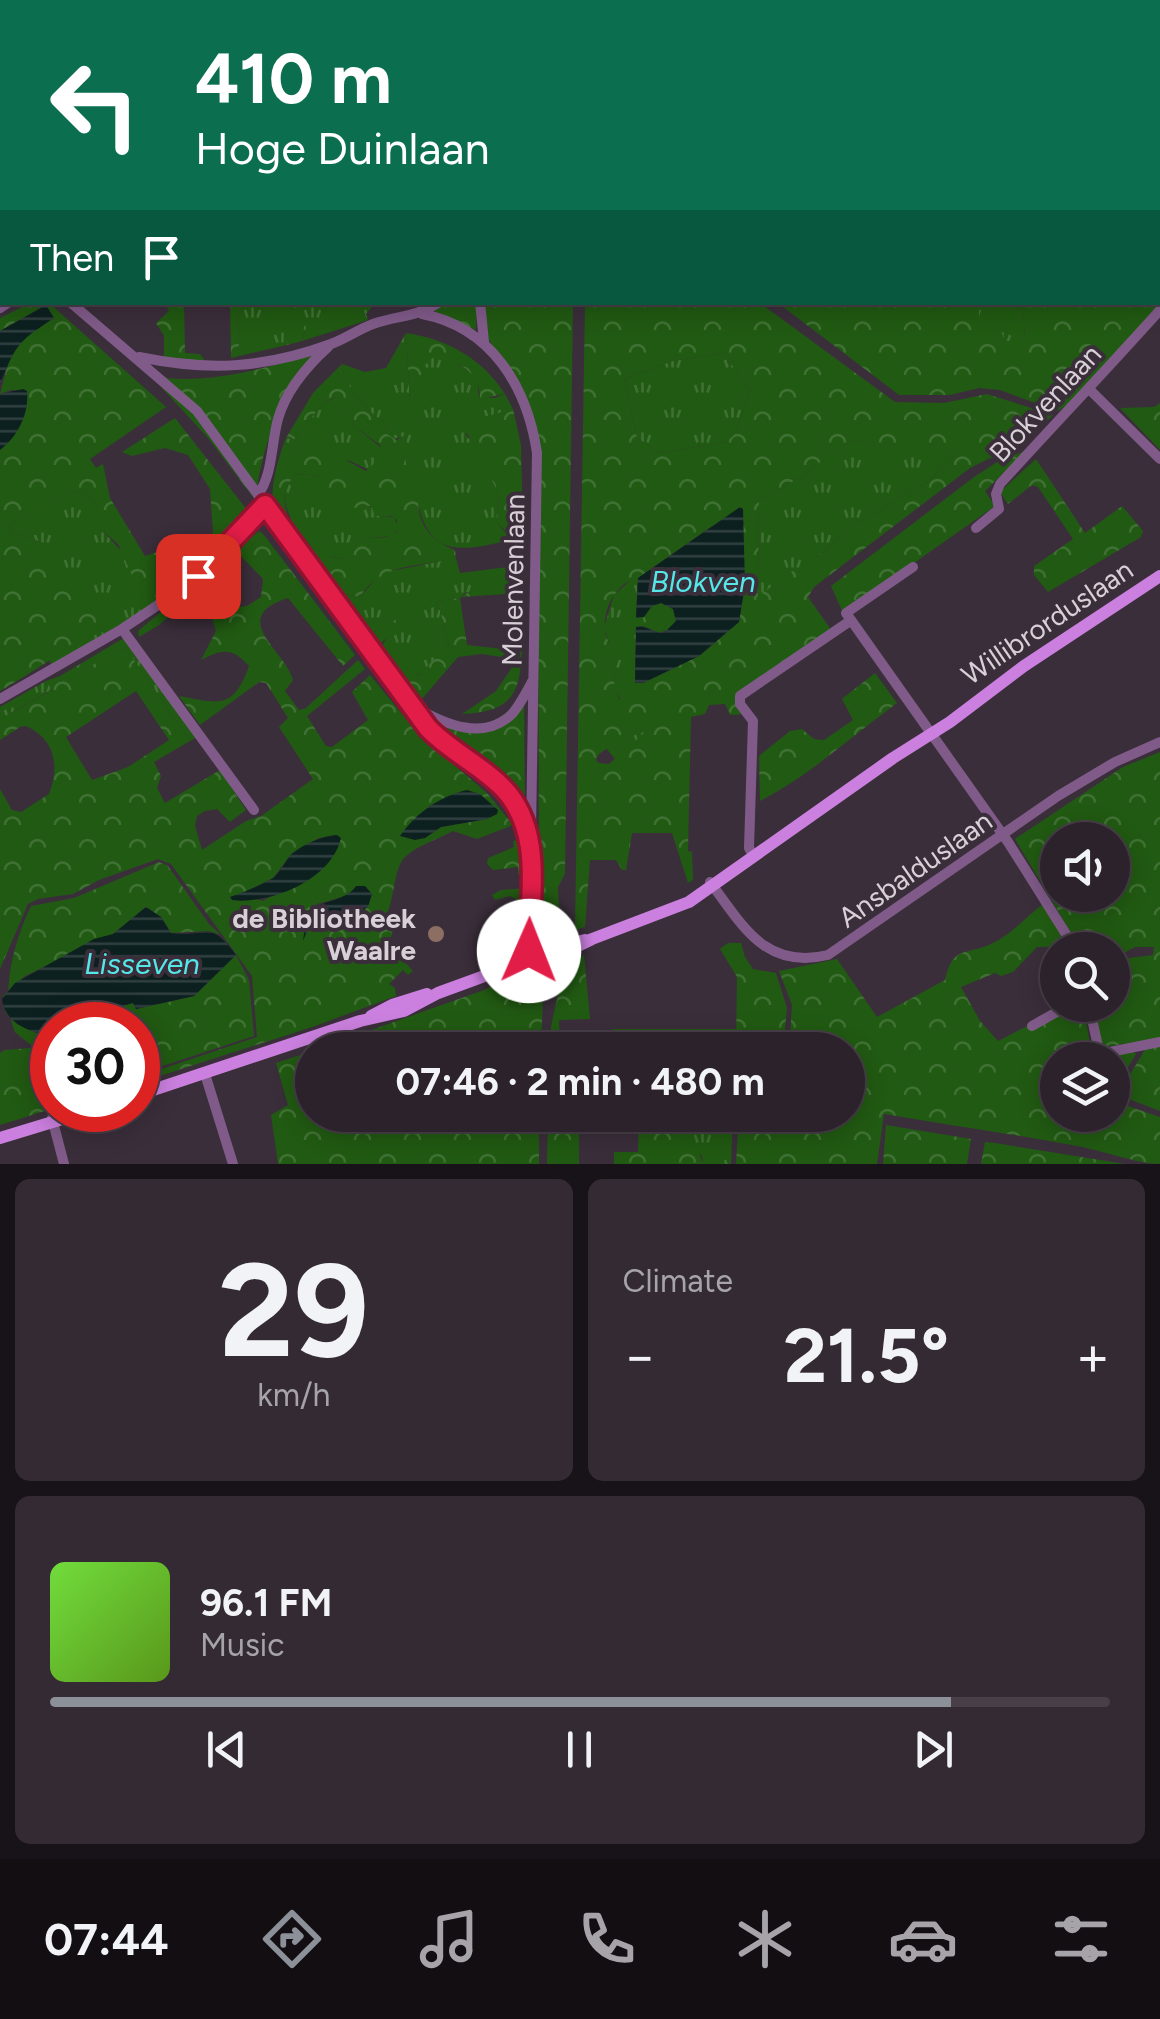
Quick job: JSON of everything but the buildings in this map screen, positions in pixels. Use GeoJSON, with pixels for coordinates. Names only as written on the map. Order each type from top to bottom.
{"type":"FeatureCollection","features":[{"type":"Feature","properties":{"kind":"main road","name":"Willibrorduslaan"},"geometry":{"type":"LineString","coordinates":[[160,1087],[360,1022],[392,1004],[438,993],[531,959],[554,958],[689,902],[929,732],[1160,576]]}},
{"type":"Feature","properties":{"kind":"main road"},"geometry":{"type":"LineString","coordinates":[[4,1137],[30,1124]]}},
{"type":"Feature","properties":{"kind":"street"},"geometry":{"type":"LineString","coordinates":[[74,305],[197,411],[411,704],[446,746],[501,786],[530,834]]}},
{"type":"Feature","properties":{"kind":"street"},"geometry":{"type":"LineString","coordinates":[[134,356],[188,367],[233,367],[276,360],[332,344],[374,324],[422,314],[436,305]]}},
{"type":"Feature","properties":{"kind":"street"},"geometry":{"type":"LineString","coordinates":[[480,305],[484,342]]}},
{"type":"Feature","properties":{"kind":"street","name":"Blokvenlaan"},"geometry":{"type":"LineString","coordinates":[[976,528],[999,509],[996,494],[1000,484],[1160,310]]}},
{"type":"Feature","properties":{"kind":"street","name":"Molenvenlaan"},"geometry":{"type":"LineString","coordinates":[[422,314],[442,318],[484,342],[504,365],[523,396],[537,453],[531,959]]}},
{"type":"Feature","properties":{"kind":"street"},"geometry":{"type":"LineString","coordinates":[[0,699],[122,630],[194,580],[261,500],[279,415],[296,380],[332,344]]}},
{"type":"Feature","properties":{"kind":"street"},"geometry":{"type":"LineString","coordinates":[[1090,390],[1160,459]]}},
{"type":"Feature","properties":{"kind":"street"},"geometry":{"type":"LineString","coordinates":[[913,567],[846,614],[1002,835],[1064,932]]}},
{"type":"Feature","properties":{"kind":"street"},"geometry":{"type":"LineString","coordinates":[[753,855],[749,848],[753,721],[740,704],[740,696],[850,621]]}},
{"type":"Feature","properties":{"kind":"street"},"geometry":{"type":"LineString","coordinates":[[122,630],[254,810]]}},
{"type":"Feature","properties":{"kind":"street"},"geometry":{"type":"LineString","coordinates":[[411,704],[434,718],[464,728],[488,728],[512,714],[534,680]]}},
{"type":"Feature","properties":{"kind":"street","name":"Ansbalduslaan"},"geometry":{"type":"LineString","coordinates":[[711,883],[749,933],[776,954],[793,960],[815,958],[842,948],[1002,835],[1115,762],[1160,742]]}},
{"type":"Feature","properties":{"kind":"street"},"geometry":{"type":"LineString","coordinates":[[1032,1026],[1040,1021]]}},
{"type":"Feature","properties":{"kind":"street"},"geometry":{"type":"LineString","coordinates":[[1130,1048],[1160,1042]]}},
{"type":"Feature","properties":{"kind":"street"},"geometry":{"type":"LineString","coordinates":[[204,1074],[233,1164]]}},
{"type":"Feature","properties":{"kind":"street"},"geometry":{"type":"LineString","coordinates":[[56,1132],[64,1164]]}},
{"type":"Feature","properties":{"kind":"green space"},"geometry":{"type":"Polygon","coordinates":[[[26,305],[46,305],[0,331],[0,318],[26,305]]]}},
{"type":"Feature","properties":{"kind":"green space"},"geometry":{"type":"Polygon","coordinates":[[[46,305],[51,305],[166,407],[90,459],[96,468],[103,464],[110,498],[145,556],[213,533],[210,489],[188,455],[165,448],[132,456],[122,452],[175,418],[251,515],[151,600],[137,587],[118,544],[99,528],[96,503],[83,491],[8,524],[13,533],[41,542],[51,550],[103,628],[0,691],[0,450],[21,424],[27,391],[0,394],[11,352],[21,339],[54,318],[46,305]]]}},
{"type":"Feature","properties":{"kind":"green space"},"geometry":{"type":"Polygon","coordinates":[[[166,305],[184,305],[185,353],[200,354],[206,362],[164,358],[164,336],[156,323],[169,311],[166,305]]]}},
{"type":"Feature","properties":{"kind":"green space"},"geometry":{"type":"Polygon","coordinates":[[[230,305],[238,305],[239,356],[231,358],[230,305]]]}},
{"type":"Feature","properties":{"kind":"green space"},"geometry":{"type":"Polygon","coordinates":[[[238,305],[287,305],[287,345],[239,356],[238,305]]]}},
{"type":"Feature","properties":{"kind":"green space"},"geometry":{"type":"Polygon","coordinates":[[[287,305],[301,305],[306,328],[302,341],[287,345],[287,305]]]}},
{"type":"Feature","properties":{"kind":"green space"},"geometry":{"type":"Polygon","coordinates":[[[301,305],[373,305],[366,314],[368,320],[302,341],[305,332],[301,305]]]}},
{"type":"Feature","properties":{"kind":"green space"},"geometry":{"type":"Polygon","coordinates":[[[444,305],[477,305],[476,330],[435,312],[444,305]]]}},
{"type":"Feature","properties":{"kind":"green space"},"geometry":{"type":"Polygon","coordinates":[[[484,305],[573,305],[565,874],[558,887],[560,933],[539,943],[538,437],[522,386],[488,339],[484,305]]]}},
{"type":"Feature","properties":{"kind":"green space"},"geometry":{"type":"Polygon","coordinates":[[[585,305],[763,305],[895,402],[944,403],[987,394],[1053,415],[1025,441],[970,468],[814,587],[808,597],[832,631],[744,692],[745,714],[730,715],[725,704],[709,705],[705,714],[691,717],[688,851],[692,852],[693,880],[688,883],[672,833],[632,833],[626,870],[616,860],[590,860],[585,927],[575,930],[585,305]],[[723,353],[672,361],[624,379],[637,438],[660,453],[726,442],[734,435],[751,390],[723,353]],[[854,441],[840,446],[803,476],[759,500],[758,597],[815,559],[854,525],[930,480],[959,451],[854,441]],[[712,526],[630,580],[609,605],[606,635],[620,700],[635,683],[643,683],[699,656],[739,622],[745,585],[712,526]],[[640,726],[596,760],[609,764],[644,733],[640,726]]]}},
{"type":"Feature","properties":{"kind":"green space"},"geometry":{"type":"Polygon","coordinates":[[[781,305],[979,305],[979,319],[996,326],[1005,341],[1020,341],[1025,335],[1022,305],[1159,305],[1073,403],[1057,411],[1000,390],[979,388],[950,395],[899,395],[781,305]]]}},
{"type":"Feature","properties":{"kind":"green space"},"geometry":{"type":"Polygon","coordinates":[[[979,305],[1022,305],[1025,335],[1020,341],[1005,341],[979,320],[979,305]]]}},
{"type":"Feature","properties":{"kind":"green space"},"geometry":{"type":"Polygon","coordinates":[[[406,333],[410,401],[426,362],[438,357],[453,361],[477,379],[479,397],[505,394],[513,409],[465,434],[476,447],[497,490],[498,524],[505,532],[523,530],[523,538],[457,548],[433,537],[424,523],[407,476],[406,436],[393,439],[387,434],[384,422],[351,389],[342,364],[365,372],[386,368],[406,333]]]}},
{"type":"Feature","properties":{"kind":"green space"},"geometry":{"type":"Polygon","coordinates":[[[406,333],[436,340],[463,353],[486,371],[505,394],[480,399],[476,382],[466,369],[432,358],[424,366],[421,401],[410,401],[406,333]]]}},
{"type":"Feature","properties":{"kind":"green space"},"geometry":{"type":"Polygon","coordinates":[[[336,347],[303,376],[279,414],[263,458],[256,501],[208,438],[151,376],[221,376],[336,347]]]}},
{"type":"Feature","properties":{"kind":"green space"},"geometry":{"type":"Polygon","coordinates":[[[723,353],[751,390],[734,435],[726,442],[660,453],[637,438],[624,379],[672,361],[723,353]]]}},
{"type":"Feature","properties":{"kind":"green space"},"geometry":{"type":"Polygon","coordinates":[[[342,364],[351,389],[384,422],[387,434],[396,440],[406,435],[407,467],[421,518],[431,535],[455,550],[456,558],[390,571],[369,585],[360,597],[321,590],[311,577],[329,556],[342,559],[349,556],[348,548],[397,532],[397,520],[392,516],[375,516],[371,506],[352,508],[323,497],[319,476],[297,474],[285,497],[287,514],[299,540],[290,549],[273,511],[273,484],[284,443],[296,452],[342,458],[366,471],[383,455],[380,445],[354,426],[351,414],[335,397],[321,405],[295,439],[286,438],[313,393],[342,364]]]}},
{"type":"Feature","properties":{"kind":"green space"},"geometry":{"type":"Polygon","coordinates":[[[336,397],[351,414],[354,426],[383,449],[383,455],[369,470],[350,461],[296,452],[284,443],[286,438],[295,439],[321,405],[336,397]]]}},
{"type":"Feature","properties":{"kind":"green space"},"geometry":{"type":"Polygon","coordinates":[[[1160,403],[1160,450],[1120,408],[1154,407],[1160,403]]]}},
{"type":"Feature","properties":{"kind":"green space"},"geometry":{"type":"Polygon","coordinates":[[[513,409],[521,445],[523,530],[507,532],[498,524],[497,490],[463,426],[513,409]]]}},
{"type":"Feature","properties":{"kind":"green space"},"geometry":{"type":"Polygon","coordinates":[[[854,441],[960,450],[930,480],[854,525],[815,559],[758,598],[759,500],[803,476],[840,446],[854,441]]]}},
{"type":"Feature","properties":{"kind":"green space"},"geometry":{"type":"Polygon","coordinates":[[[1027,450],[985,491],[995,506],[843,613],[831,586],[974,477],[1027,450]]]}},
{"type":"Feature","properties":{"kind":"green space"},"geometry":{"type":"Polygon","coordinates":[[[1036,459],[1085,533],[1122,506],[1143,531],[1141,537],[1048,592],[1034,575],[1034,566],[1073,539],[1038,487],[1032,485],[1008,504],[1000,492],[1036,459]]]}},
{"type":"Feature","properties":{"kind":"green space"},"geometry":{"type":"Polygon","coordinates":[[[297,474],[319,476],[357,506],[373,507],[379,516],[394,517],[399,529],[391,536],[369,538],[349,548],[349,556],[342,559],[331,556],[311,577],[290,549],[298,544],[285,491],[297,474]]]}},
{"type":"Feature","properties":{"kind":"green space"},"geometry":{"type":"Polygon","coordinates":[[[83,491],[96,503],[100,528],[125,555],[137,587],[251,515],[188,580],[51,665],[49,658],[103,628],[41,542],[13,533],[8,524],[83,491]]]}},
{"type":"Feature","properties":{"kind":"green space"},"geometry":{"type":"Polygon","coordinates":[[[259,531],[264,535],[159,625],[139,637],[138,631],[259,531]]]}},
{"type":"Feature","properties":{"kind":"green space"},"geometry":{"type":"Polygon","coordinates":[[[264,535],[355,655],[343,666],[288,598],[270,606],[260,625],[288,669],[293,680],[285,691],[299,710],[358,660],[365,669],[307,716],[326,746],[332,747],[368,720],[352,692],[370,675],[420,736],[487,793],[513,825],[477,839],[453,831],[404,858],[381,925],[390,921],[393,930],[389,945],[413,971],[408,975],[403,970],[389,984],[395,988],[396,996],[160,1076],[160,1070],[257,1037],[252,976],[171,864],[158,859],[99,880],[73,894],[28,904],[0,969],[0,789],[12,810],[21,812],[49,794],[54,764],[49,746],[26,726],[0,740],[0,719],[52,690],[46,681],[60,676],[61,682],[125,647],[190,741],[154,762],[161,776],[157,788],[165,803],[220,770],[246,810],[230,822],[217,809],[197,816],[195,826],[202,850],[246,821],[261,816],[313,779],[279,727],[288,718],[266,683],[259,682],[200,725],[179,696],[205,701],[230,697],[249,666],[232,653],[221,652],[201,660],[216,631],[211,615],[196,594],[206,585],[231,608],[247,606],[261,597],[263,579],[240,555],[264,535]],[[136,691],[66,737],[92,780],[128,767],[169,740],[136,691]],[[441,801],[429,806],[425,838],[441,827],[487,819],[441,801]],[[336,835],[319,838],[292,853],[273,878],[241,894],[263,901],[309,878],[325,863],[336,835]],[[365,886],[317,904],[307,931],[317,920],[354,916],[368,907],[365,886]]]}},
{"type":"Feature","properties":{"kind":"green space"},"geometry":{"type":"Polygon","coordinates":[[[456,558],[460,573],[508,567],[510,584],[437,601],[449,645],[425,670],[397,687],[392,658],[380,649],[386,639],[376,630],[367,653],[321,590],[360,597],[381,573],[456,558]]]}},
{"type":"Feature","properties":{"kind":"green space"},"geometry":{"type":"Polygon","coordinates":[[[523,559],[523,593],[461,597],[472,590],[506,587],[510,583],[508,561],[523,559]]]}},
{"type":"Feature","properties":{"kind":"green space"},"geometry":{"type":"Polygon","coordinates":[[[638,578],[636,617],[643,617],[643,626],[636,627],[635,683],[621,700],[615,691],[613,654],[604,627],[614,595],[638,578]]]}},
{"type":"Feature","properties":{"kind":"green space"},"geometry":{"type":"Polygon","coordinates":[[[460,598],[467,645],[522,651],[519,679],[510,698],[479,713],[462,714],[496,691],[513,666],[509,658],[481,654],[458,657],[420,701],[398,687],[409,673],[418,675],[449,645],[437,601],[460,598]]]}},
{"type":"Feature","properties":{"kind":"green space"},"geometry":{"type":"Polygon","coordinates":[[[661,603],[673,609],[676,621],[670,629],[659,633],[643,626],[643,617],[652,606],[661,603]]]}},
{"type":"Feature","properties":{"kind":"green space"},"geometry":{"type":"Polygon","coordinates":[[[401,617],[397,628],[379,645],[381,651],[401,665],[392,682],[367,653],[376,630],[401,617]]]}},
{"type":"Feature","properties":{"kind":"green space"},"geometry":{"type":"Polygon","coordinates":[[[124,638],[197,737],[190,741],[125,647],[61,683],[60,676],[124,638]]]}},
{"type":"Feature","properties":{"kind":"green space"},"geometry":{"type":"Polygon","coordinates":[[[875,673],[897,703],[813,768],[760,801],[759,756],[790,731],[802,729],[814,739],[824,740],[853,720],[842,699],[875,673]]]}},
{"type":"Feature","properties":{"kind":"green space"},"geometry":{"type":"Polygon","coordinates":[[[46,681],[53,689],[0,719],[0,707],[46,681]]]}},
{"type":"Feature","properties":{"kind":"green space"},"geometry":{"type":"Polygon","coordinates":[[[524,701],[525,810],[496,778],[429,723],[430,720],[476,733],[524,701]]]}},
{"type":"Feature","properties":{"kind":"green space"},"geometry":{"type":"Polygon","coordinates":[[[640,726],[645,733],[615,759],[606,748],[640,726]]]}},
{"type":"Feature","properties":{"kind":"green space"},"geometry":{"type":"Polygon","coordinates":[[[1160,752],[1160,1038],[1100,1042],[1096,1022],[1130,1022],[1130,958],[1153,955],[1154,947],[1130,950],[1130,932],[1070,932],[1059,912],[1130,912],[1130,822],[1040,822],[1123,767],[1160,752]]]}},
{"type":"Feature","properties":{"kind":"green space"},"geometry":{"type":"Polygon","coordinates":[[[1040,822],[1040,881],[1015,839],[1040,822]]]}},
{"type":"Feature","properties":{"kind":"green space"},"geometry":{"type":"Polygon","coordinates":[[[521,840],[527,847],[527,868],[522,874],[518,874],[518,867],[493,870],[487,864],[488,858],[521,840]]]}},
{"type":"Feature","properties":{"kind":"green space"},"geometry":{"type":"Polygon","coordinates":[[[159,862],[168,866],[221,935],[209,931],[171,933],[161,917],[146,907],[113,934],[25,976],[9,991],[14,953],[31,906],[74,898],[159,862]]]}},
{"type":"Feature","properties":{"kind":"green space"},"geometry":{"type":"Polygon","coordinates":[[[525,888],[526,928],[517,928],[516,899],[510,896],[495,900],[492,895],[501,890],[525,888]]]}},
{"type":"Feature","properties":{"kind":"green space"},"geometry":{"type":"Polygon","coordinates":[[[1040,907],[1040,912],[1048,912],[1061,932],[1040,932],[1040,947],[1013,972],[1001,976],[995,973],[961,987],[980,1021],[998,1041],[1040,1020],[1086,1022],[1090,1042],[1040,1042],[1040,1132],[1130,1132],[1130,1107],[1160,1117],[1160,1164],[884,1114],[877,1164],[736,1164],[738,1132],[865,1132],[865,1032],[790,1032],[792,1005],[779,971],[837,959],[877,1017],[945,980],[956,956],[982,948],[1012,931],[1040,907]]]}},
{"type":"Feature","properties":{"kind":"green space"},"geometry":{"type":"Polygon","coordinates":[[[728,943],[741,943],[753,969],[776,973],[787,1008],[785,1032],[736,1032],[737,977],[720,949],[728,943]]]}},
{"type":"Feature","properties":{"kind":"green space"},"geometry":{"type":"Polygon","coordinates":[[[236,955],[249,980],[254,1036],[160,1067],[160,1004],[194,996],[236,955]]]}},
{"type":"Feature","properties":{"kind":"green space"},"geometry":{"type":"Polygon","coordinates":[[[584,955],[590,1019],[559,1020],[559,1032],[551,1032],[559,989],[561,967],[584,955]]]}},
{"type":"Feature","properties":{"kind":"green space"},"geometry":{"type":"Polygon","coordinates":[[[544,971],[542,1032],[366,1032],[484,990],[514,976],[544,971]]]}},
{"type":"Feature","properties":{"kind":"green space"},"geometry":{"type":"Polygon","coordinates":[[[9,991],[11,1018],[5,1012],[3,996],[9,991]]]}},
{"type":"Feature","properties":{"kind":"green space"},"geometry":{"type":"Polygon","coordinates":[[[11,1018],[30,1029],[30,1044],[15,1032],[11,1018]]]}},
{"type":"Feature","properties":{"kind":"green space"},"geometry":{"type":"Polygon","coordinates":[[[612,1029],[737,1029],[737,1032],[612,1032],[612,1029]]]}},
{"type":"Feature","properties":{"kind":"green space"},"geometry":{"type":"Polygon","coordinates":[[[1160,1045],[1160,1111],[1130,1100],[1130,1074],[1146,1048],[1160,1045]]]}},
{"type":"Feature","properties":{"kind":"green space"},"geometry":{"type":"Polygon","coordinates":[[[30,1048],[30,1116],[0,1125],[0,1053],[30,1048]]]}},
{"type":"Feature","properties":{"kind":"green space"},"geometry":{"type":"Polygon","coordinates":[[[295,1057],[295,1132],[539,1132],[539,1164],[278,1164],[271,1115],[288,1105],[276,1063],[295,1057]]]}},
{"type":"Feature","properties":{"kind":"green space"},"geometry":{"type":"Polygon","coordinates":[[[886,1125],[971,1139],[967,1164],[883,1164],[886,1125]]]}},
{"type":"Feature","properties":{"kind":"green space"},"geometry":{"type":"Polygon","coordinates":[[[548,1132],[579,1134],[579,1164],[547,1164],[548,1132]]]}},
{"type":"Feature","properties":{"kind":"green space"},"geometry":{"type":"Polygon","coordinates":[[[639,1132],[680,1132],[699,1152],[703,1164],[614,1164],[614,1152],[638,1152],[639,1132]]]}},
{"type":"Feature","properties":{"kind":"green space"},"geometry":{"type":"Polygon","coordinates":[[[679,1132],[732,1132],[731,1164],[703,1164],[702,1156],[679,1132]]]}},
{"type":"Feature","properties":{"kind":"green space"},"geometry":{"type":"Polygon","coordinates":[[[985,1142],[995,1143],[1125,1164],[981,1164],[985,1142]]]}},
{"type":"Feature","properties":{"kind":"water"},"geometry":{"type":"Polygon","coordinates":[[[46,305],[54,318],[19,345],[0,384],[0,331],[46,305]]]}},
{"type":"Feature","properties":{"kind":"water"},"geometry":{"type":"Polygon","coordinates":[[[27,391],[24,416],[0,450],[0,394],[27,391]]]}},
{"type":"Feature","properties":{"kind":"water","name":"Blokven"},"geometry":{"type":"Polygon","coordinates":[[[740,507],[745,585],[739,622],[699,656],[643,683],[635,683],[636,627],[664,633],[676,621],[673,609],[661,603],[652,606],[644,617],[636,618],[638,578],[740,507]]]}},
{"type":"Feature","properties":{"kind":"water"},"geometry":{"type":"Polygon","coordinates":[[[467,790],[480,794],[498,810],[497,814],[441,827],[425,838],[400,836],[429,807],[467,790]]]}},
{"type":"Feature","properties":{"kind":"water"},"geometry":{"type":"Polygon","coordinates":[[[337,835],[341,838],[325,866],[297,887],[263,898],[230,897],[273,878],[302,847],[337,835]]]}},
{"type":"Feature","properties":{"kind":"water"},"geometry":{"type":"Polygon","coordinates":[[[356,886],[365,886],[372,894],[368,907],[347,920],[317,920],[303,941],[307,912],[346,895],[356,886]]]}},
{"type":"Feature","properties":{"kind":"water","name":"Lisseven"},"geometry":{"type":"Polygon","coordinates":[[[146,907],[161,917],[171,933],[213,933],[236,955],[194,996],[160,1004],[30,1002],[30,1030],[8,1015],[2,999],[15,983],[94,939],[113,934],[146,907]]]}},
{"type":"Feature","properties":{"kind":"place","name":"de Bibliotheek Waalre"},"geometry":{"type":"Point","coordinates":[436,934]}},
{"type":"Feature","properties":{"kind":"route"},"geometry":{"type":"LineString","coordinates":[[198,576],[265,505],[428,728],[501,786],[518,809],[530,834],[529,951]]}}]}
